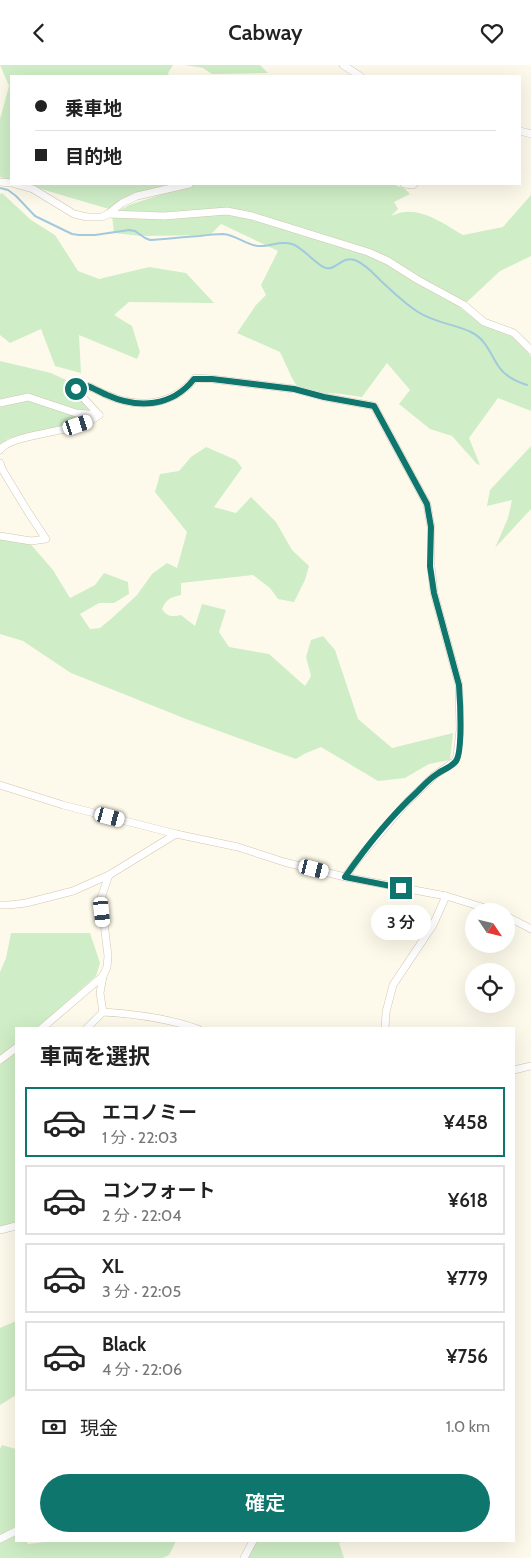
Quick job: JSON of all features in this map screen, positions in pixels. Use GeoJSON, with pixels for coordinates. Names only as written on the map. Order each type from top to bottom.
{"type":"FeatureCollection","features":[{"type":"Feature","properties":{"kind":"street"},"geometry":{"type":"LineString","coordinates":[[343,65],[358,75]]}},
{"type":"Feature","properties":{"kind":"street"},"geometry":{"type":"LineString","coordinates":[[19,185],[33,189],[74,213],[87,217],[102,217],[122,203],[137,196],[185,185]]}},
{"type":"Feature","properties":{"kind":"street"},"geometry":{"type":"LineString","coordinates":[[108,214],[164,216],[227,211],[252,216],[368,252],[388,261],[464,305],[484,322],[514,333],[531,351]]}},
{"type":"Feature","properties":{"kind":"street"},"geometry":{"type":"LineString","coordinates":[[99,415],[78,392],[76,389],[78,385],[84,385],[109,397],[142,404],[171,398],[187,388],[194,379],[212,379],[294,389],[324,397],[374,406],[420,488],[427,504],[430,519],[430,566],[434,593],[459,685],[460,730],[457,756],[455,761],[435,775],[406,803],[345,877]]}},
{"type":"Feature","properties":{"kind":"street"},"geometry":{"type":"LineString","coordinates":[[0,403],[28,397],[76,413],[99,415]]}},
{"type":"Feature","properties":{"kind":"street"},"geometry":{"type":"LineString","coordinates":[[0,449],[11,441],[62,430],[94,419],[99,415]]}},
{"type":"Feature","properties":{"kind":"street"},"geometry":{"type":"LineString","coordinates":[[0,463],[46,539],[31,541],[0,536]]}},
{"type":"Feature","properties":{"kind":"street"},"geometry":{"type":"LineString","coordinates":[[0,785],[63,805],[176,834],[238,847],[284,862],[467,903]]}},
{"type":"Feature","properties":{"kind":"street"},"geometry":{"type":"LineString","coordinates":[[0,905],[26,903],[74,891],[109,875],[176,834]]}},
{"type":"Feature","properties":{"kind":"street"},"geometry":{"type":"LineString","coordinates":[[103,1012],[100,993],[108,956],[101,898],[109,875]]}},
{"type":"Feature","properties":{"kind":"street"},"geometry":{"type":"LineString","coordinates":[[385,1027],[386,1012],[393,985],[433,925],[446,897]]}},
{"type":"Feature","properties":{"kind":"street"},"geometry":{"type":"LineString","coordinates":[[515,921],[531,929]]}},
{"type":"Feature","properties":{"kind":"street"},"geometry":{"type":"LineString","coordinates":[[43,1027],[103,976]]}},
{"type":"Feature","properties":{"kind":"street"},"geometry":{"type":"LineString","coordinates":[[88,1027],[103,1012],[138,1014],[183,1023],[193,1027]]}},
{"type":"Feature","properties":{"kind":"street"},"geometry":{"type":"LineString","coordinates":[[0,1060],[15,1049]]}},
{"type":"Feature","properties":{"kind":"street"},"geometry":{"type":"LineString","coordinates":[[515,1070],[531,1066]]}},
{"type":"Feature","properties":{"kind":"street"},"geometry":{"type":"LineString","coordinates":[[0,1230],[15,1226]]}},
{"type":"Feature","properties":{"kind":"street"},"geometry":{"type":"LineString","coordinates":[[0,1539],[15,1532]]}},
{"type":"Feature","properties":{"kind":"street"},"geometry":{"type":"LineString","coordinates":[[244,1558],[252,1542]]}},
{"type":"Feature","properties":{"kind":"green space"},"geometry":{"type":"Polygon","coordinates":[[[0,65],[173,65],[169,75],[10,75],[10,180],[0,177],[0,119],[9,86],[0,65]]]}},
{"type":"Feature","properties":{"kind":"green space"},"geometry":{"type":"Polygon","coordinates":[[[184,65],[260,65],[268,73],[212,74],[203,68],[184,65]]]}},
{"type":"Feature","properties":{"kind":"green space"},"geometry":{"type":"Polygon","coordinates":[[[27,185],[165,185],[137,193],[109,209],[27,185]]]}},
{"type":"Feature","properties":{"kind":"green space"},"geometry":{"type":"Polygon","coordinates":[[[191,185],[395,185],[405,189],[410,194],[394,202],[398,209],[391,216],[400,213],[419,213],[437,220],[463,235],[503,227],[531,195],[531,256],[500,271],[466,303],[440,292],[483,325],[513,335],[531,356],[531,411],[498,398],[469,438],[480,465],[452,436],[430,429],[399,404],[410,390],[387,363],[362,397],[300,391],[280,352],[237,333],[256,305],[266,295],[261,285],[278,251],[221,224],[210,235],[141,236],[114,233],[112,215],[129,205],[191,185]]]}},
{"type":"Feature","properties":{"kind":"green space"},"geometry":{"type":"Polygon","coordinates":[[[2,193],[31,220],[55,235],[78,271],[99,279],[149,267],[186,273],[214,303],[129,302],[114,315],[132,326],[140,352],[137,359],[79,335],[81,373],[55,366],[41,329],[10,343],[0,335],[0,194],[2,193]]]}},
{"type":"Feature","properties":{"kind":"green space"},"geometry":{"type":"Polygon","coordinates":[[[0,361],[51,373],[66,380],[99,415],[7,439],[0,446],[0,361]]]}},
{"type":"Feature","properties":{"kind":"green space"},"geometry":{"type":"Polygon","coordinates":[[[531,446],[531,509],[495,548],[508,518],[512,500],[487,506],[490,490],[531,446]]]}},
{"type":"Feature","properties":{"kind":"green space"},"geometry":{"type":"Polygon","coordinates":[[[206,447],[236,460],[242,468],[214,507],[236,513],[251,497],[276,522],[292,550],[309,566],[305,580],[294,602],[278,599],[270,588],[253,575],[181,583],[181,595],[167,601],[162,609],[164,612],[170,616],[181,615],[195,626],[202,604],[226,610],[219,632],[229,647],[269,654],[305,686],[311,676],[306,657],[311,640],[323,636],[335,650],[358,719],[392,748],[453,733],[450,760],[429,764],[405,778],[378,781],[321,747],[296,759],[186,719],[71,673],[23,641],[0,634],[0,533],[28,541],[53,570],[70,598],[95,585],[104,573],[128,582],[129,594],[114,603],[99,603],[80,614],[90,629],[100,628],[137,595],[152,574],[167,563],[177,568],[187,532],[155,492],[160,474],[179,471],[191,457],[206,447]]]}},
{"type":"Feature","properties":{"kind":"green space"},"geometry":{"type":"Polygon","coordinates":[[[11,933],[90,933],[100,963],[96,976],[38,1027],[15,1027],[15,1225],[0,1230],[0,972],[6,958],[11,933]]]}},
{"type":"Feature","properties":{"kind":"green space"},"geometry":{"type":"Polygon","coordinates":[[[15,1321],[15,1396],[0,1405],[0,1328],[15,1321]]]}},
{"type":"Feature","properties":{"kind":"green space"},"geometry":{"type":"Polygon","coordinates":[[[2,1445],[15,1449],[15,1542],[27,1542],[28,1544],[45,1542],[176,1542],[169,1555],[163,1558],[0,1558],[0,1449],[2,1445]]]}},
{"type":"Feature","properties":{"kind":"green space"},"geometry":{"type":"Polygon","coordinates":[[[253,1542],[340,1542],[339,1543],[344,1558],[244,1558],[253,1542]]]}},
{"type":"Feature","properties":{"kind":"waterway"},"geometry":{"type":"LineString","coordinates":[[0,188],[8,190],[16,196],[35,216],[72,234],[95,235],[129,230],[135,231],[150,240],[223,234],[258,246],[283,243],[292,244],[326,268],[352,259],[366,267],[398,297],[418,312],[431,319],[465,329],[476,335],[485,343],[505,373],[527,385]]}},
{"type":"Feature","properties":{"kind":"route"},"geometry":{"type":"LineString","coordinates":[[76,389],[81,384],[109,397],[142,404],[171,398],[187,388],[194,379],[212,379],[294,389],[324,397],[374,406],[427,504],[431,527],[430,566],[434,593],[459,685],[460,700],[460,730],[455,761],[435,775],[406,803],[345,877],[401,888]]}}]}
